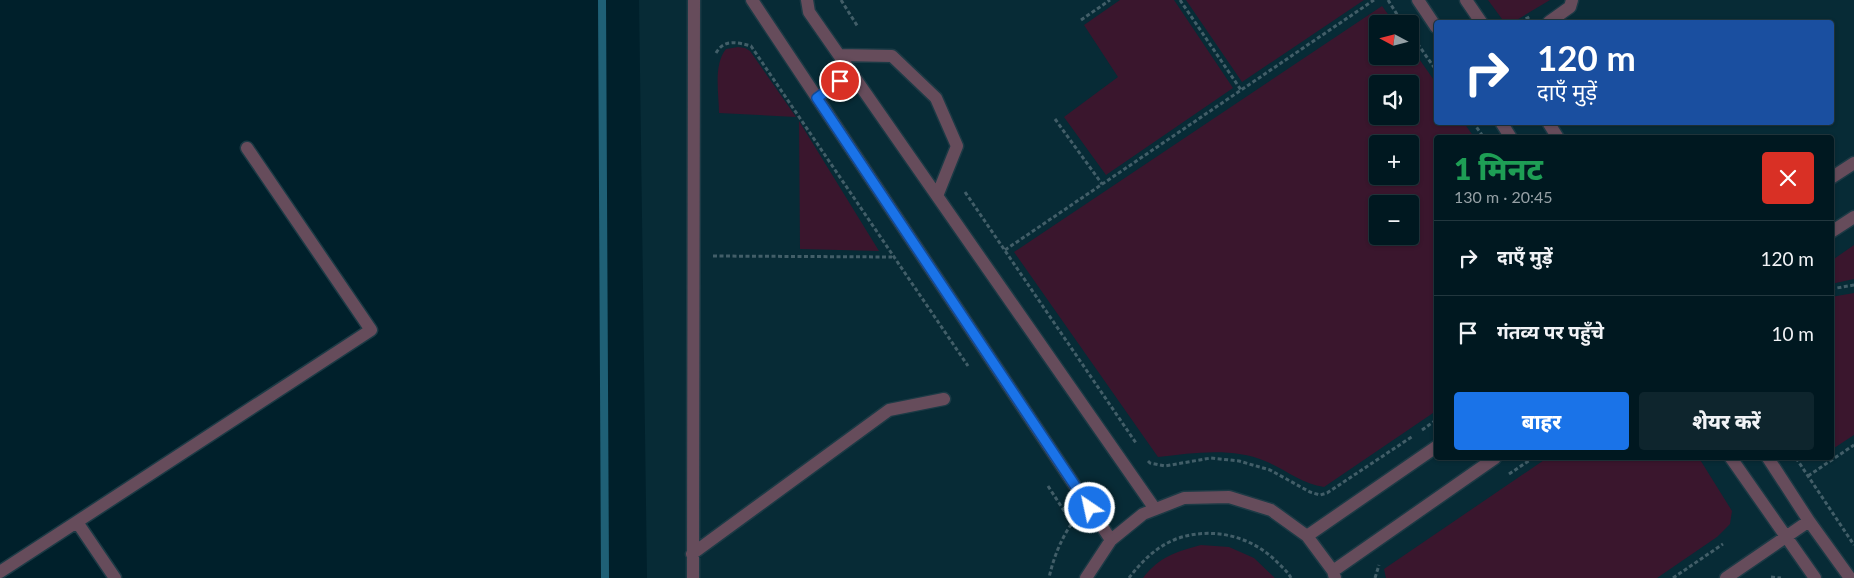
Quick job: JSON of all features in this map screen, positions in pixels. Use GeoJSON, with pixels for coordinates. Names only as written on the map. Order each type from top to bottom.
{"type":"FeatureCollection","features":[{"type":"Feature","properties":{"kind":"street"},"geometry":{"type":"LineString","coordinates":[[693,578],[694,0]]}},
{"type":"Feature","properties":{"kind":"street"},"geometry":{"type":"LineString","coordinates":[[752,0],[1111,540]]}},
{"type":"Feature","properties":{"kind":"street"},"geometry":{"type":"LineString","coordinates":[[807,0],[809,12],[1155,510]]}},
{"type":"Feature","properties":{"kind":"street"},"geometry":{"type":"LineString","coordinates":[[1418,0],[1434,24]]}},
{"type":"Feature","properties":{"kind":"street"},"geometry":{"type":"LineString","coordinates":[[1466,0],[1480,20]]}},
{"type":"Feature","properties":{"kind":"street"},"geometry":{"type":"LineString","coordinates":[[1552,20],[1570,7],[1572,0]]}},
{"type":"Feature","properties":{"kind":"street"},"geometry":{"type":"LineString","coordinates":[[839,55],[892,56],[936,98],[957,146],[937,196]]}},
{"type":"Feature","properties":{"kind":"street"},"geometry":{"type":"LineString","coordinates":[[817,98],[851,73]]}},
{"type":"Feature","properties":{"kind":"street"},"geometry":{"type":"LineString","coordinates":[[0,572],[371,330],[247,148]]}},
{"type":"Feature","properties":{"kind":"street"},"geometry":{"type":"LineString","coordinates":[[1834,176],[1854,163]]}},
{"type":"Feature","properties":{"kind":"street"},"geometry":{"type":"LineString","coordinates":[[1834,230],[1854,217]]}},
{"type":"Feature","properties":{"kind":"street"},"geometry":{"type":"LineString","coordinates":[[692,554],[889,410],[920,402],[944,399]]}},
{"type":"Feature","properties":{"kind":"street"},"geometry":{"type":"LineString","coordinates":[[1307,536],[1434,448]]}},
{"type":"Feature","properties":{"kind":"street"},"geometry":{"type":"LineString","coordinates":[[1086,578],[1111,540],[1144,514],[1184,498],[1229,497],[1271,510],[1307,536],[1334,575],[1492,460]]}},
{"type":"Feature","properties":{"kind":"street"},"geometry":{"type":"LineString","coordinates":[[1732,460],[1815,578]]}},
{"type":"Feature","properties":{"kind":"street"},"geometry":{"type":"LineString","coordinates":[[1769,460],[1809,521],[1850,578]]}},
{"type":"Feature","properties":{"kind":"street"},"geometry":{"type":"LineString","coordinates":[[1726,578],[1809,521]]}},
{"type":"Feature","properties":{"kind":"street"},"geometry":{"type":"LineString","coordinates":[[77,522],[115,578]]}},
{"type":"Feature","properties":{"kind":"path"},"geometry":{"type":"LineString","coordinates":[[841,0],[858,27]]}},
{"type":"Feature","properties":{"kind":"path"},"geometry":{"type":"LineString","coordinates":[[1081,20],[1110,0]]}},
{"type":"Feature","properties":{"kind":"path"},"geometry":{"type":"LineString","coordinates":[[1180,0],[1241,90]]}},
{"type":"Feature","properties":{"kind":"path"},"geometry":{"type":"LineString","coordinates":[[1005,250],[1374,0]]}},
{"type":"Feature","properties":{"kind":"path"},"geometry":{"type":"LineString","coordinates":[[1388,0],[1398,15]]}},
{"type":"Feature","properties":{"kind":"path"},"geometry":{"type":"LineString","coordinates":[[714,59],[716,51],[725,44],[737,42],[751,46],[968,366]]}},
{"type":"Feature","properties":{"kind":"path"},"geometry":{"type":"LineString","coordinates":[[1419,46],[1434,67]]}},
{"type":"Feature","properties":{"kind":"path"},"geometry":{"type":"LineString","coordinates":[[1056,119],[1102,184]]}},
{"type":"Feature","properties":{"kind":"path"},"geometry":{"type":"LineString","coordinates":[[965,192],[1138,446]]}},
{"type":"Feature","properties":{"kind":"path"},"geometry":{"type":"LineString","coordinates":[[713,256],[893,257]]}},
{"type":"Feature","properties":{"kind":"path"},"geometry":{"type":"LineString","coordinates":[[1834,288],[1854,285]]}},
{"type":"Feature","properties":{"kind":"path"},"geometry":{"type":"LineString","coordinates":[[1144,454],[1150,463],[1165,466],[1211,458],[1239,461],[1270,470],[1310,492],[1320,494],[1327,493],[1434,421]]}},
{"type":"Feature","properties":{"kind":"path"},"geometry":{"type":"LineString","coordinates":[[1834,458],[1854,445]]}},
{"type":"Feature","properties":{"kind":"path"},"geometry":{"type":"LineString","coordinates":[[1797,460],[1854,545]]}},
{"type":"Feature","properties":{"kind":"path"},"geometry":{"type":"LineString","coordinates":[[1808,476],[1832,460]]}},
{"type":"Feature","properties":{"kind":"path"},"geometry":{"type":"LineString","coordinates":[[1045,481],[1072,523],[1064,535],[1051,567],[1049,578]]}},
{"type":"Feature","properties":{"kind":"path"},"geometry":{"type":"LineString","coordinates":[[1129,578],[1149,555],[1175,539],[1205,533],[1238,537],[1267,551],[1291,578]]}},
{"type":"Feature","properties":{"kind":"path"},"geometry":{"type":"LineString","coordinates":[[1672,578],[1723,544]]}},
{"type":"Feature","properties":{"kind":"path"},"geometry":{"type":"LineString","coordinates":[[1771,576],[1781,578]]}},
{"type":"Feature","properties":{"kind":"shaded area"},"geometry":{"type":"Polygon","coordinates":[[[639,0],[1854,0],[1854,578],[647,578],[639,0]]]}},
{"type":"Feature","properties":{"kind":"shaded area"},"geometry":{"type":"Polygon","coordinates":[[[1120,0],[1174,0],[1233,88],[1106,175],[1064,117],[1118,77],[1084,25],[1120,0]]]}},
{"type":"Feature","properties":{"kind":"shaded area"},"geometry":{"type":"Polygon","coordinates":[[[1186,0],[1364,0],[1242,82],[1186,0]]]}},
{"type":"Feature","properties":{"kind":"shaded area"},"geometry":{"type":"Polygon","coordinates":[[[1488,0],[1550,0],[1517,20],[1502,19],[1488,0]]]}},
{"type":"Feature","properties":{"kind":"shaded area"},"geometry":{"type":"Polygon","coordinates":[[[1382,6],[1388,15],[1369,15],[1369,65],[1419,65],[1419,59],[1434,80],[1434,125],[1465,125],[1473,135],[1434,135],[1434,412],[1324,487],[1301,480],[1272,464],[1252,457],[1212,452],[1158,457],[1014,252],[1382,6]]]}},
{"type":"Feature","properties":{"kind":"shaded area"},"geometry":{"type":"Polygon","coordinates":[[[738,47],[750,51],[796,117],[719,113],[719,63],[726,49],[738,47]]]}},
{"type":"Feature","properties":{"kind":"shaded area"},"geometry":{"type":"Polygon","coordinates":[[[799,121],[879,251],[800,249],[799,121]]]}},
{"type":"Feature","properties":{"kind":"shaded area"},"geometry":{"type":"Polygon","coordinates":[[[1854,245],[1854,279],[1834,283],[1834,259],[1854,245]]]}},
{"type":"Feature","properties":{"kind":"shaded area"},"geometry":{"type":"Polygon","coordinates":[[[1854,293],[1854,435],[1834,448],[1834,296],[1854,293]]]}},
{"type":"Feature","properties":{"kind":"shaded area"},"geometry":{"type":"Polygon","coordinates":[[[1544,460],[1700,460],[1732,511],[1730,524],[1717,537],[1657,578],[1386,578],[1384,569],[1544,460]]]}},
{"type":"Feature","properties":{"kind":"shaded area"},"geometry":{"type":"Polygon","coordinates":[[[1201,545],[1229,547],[1254,558],[1275,578],[1143,578],[1156,565],[1169,556],[1201,545]]]}},
{"type":"Feature","properties":{"kind":"waterway"},"geometry":{"type":"LineString","coordinates":[[602,0],[605,578]]}},
{"type":"Feature","properties":{"kind":"route"},"geometry":{"type":"LineString","coordinates":[[840,81],[817,98],[1090,508]]}}]}
